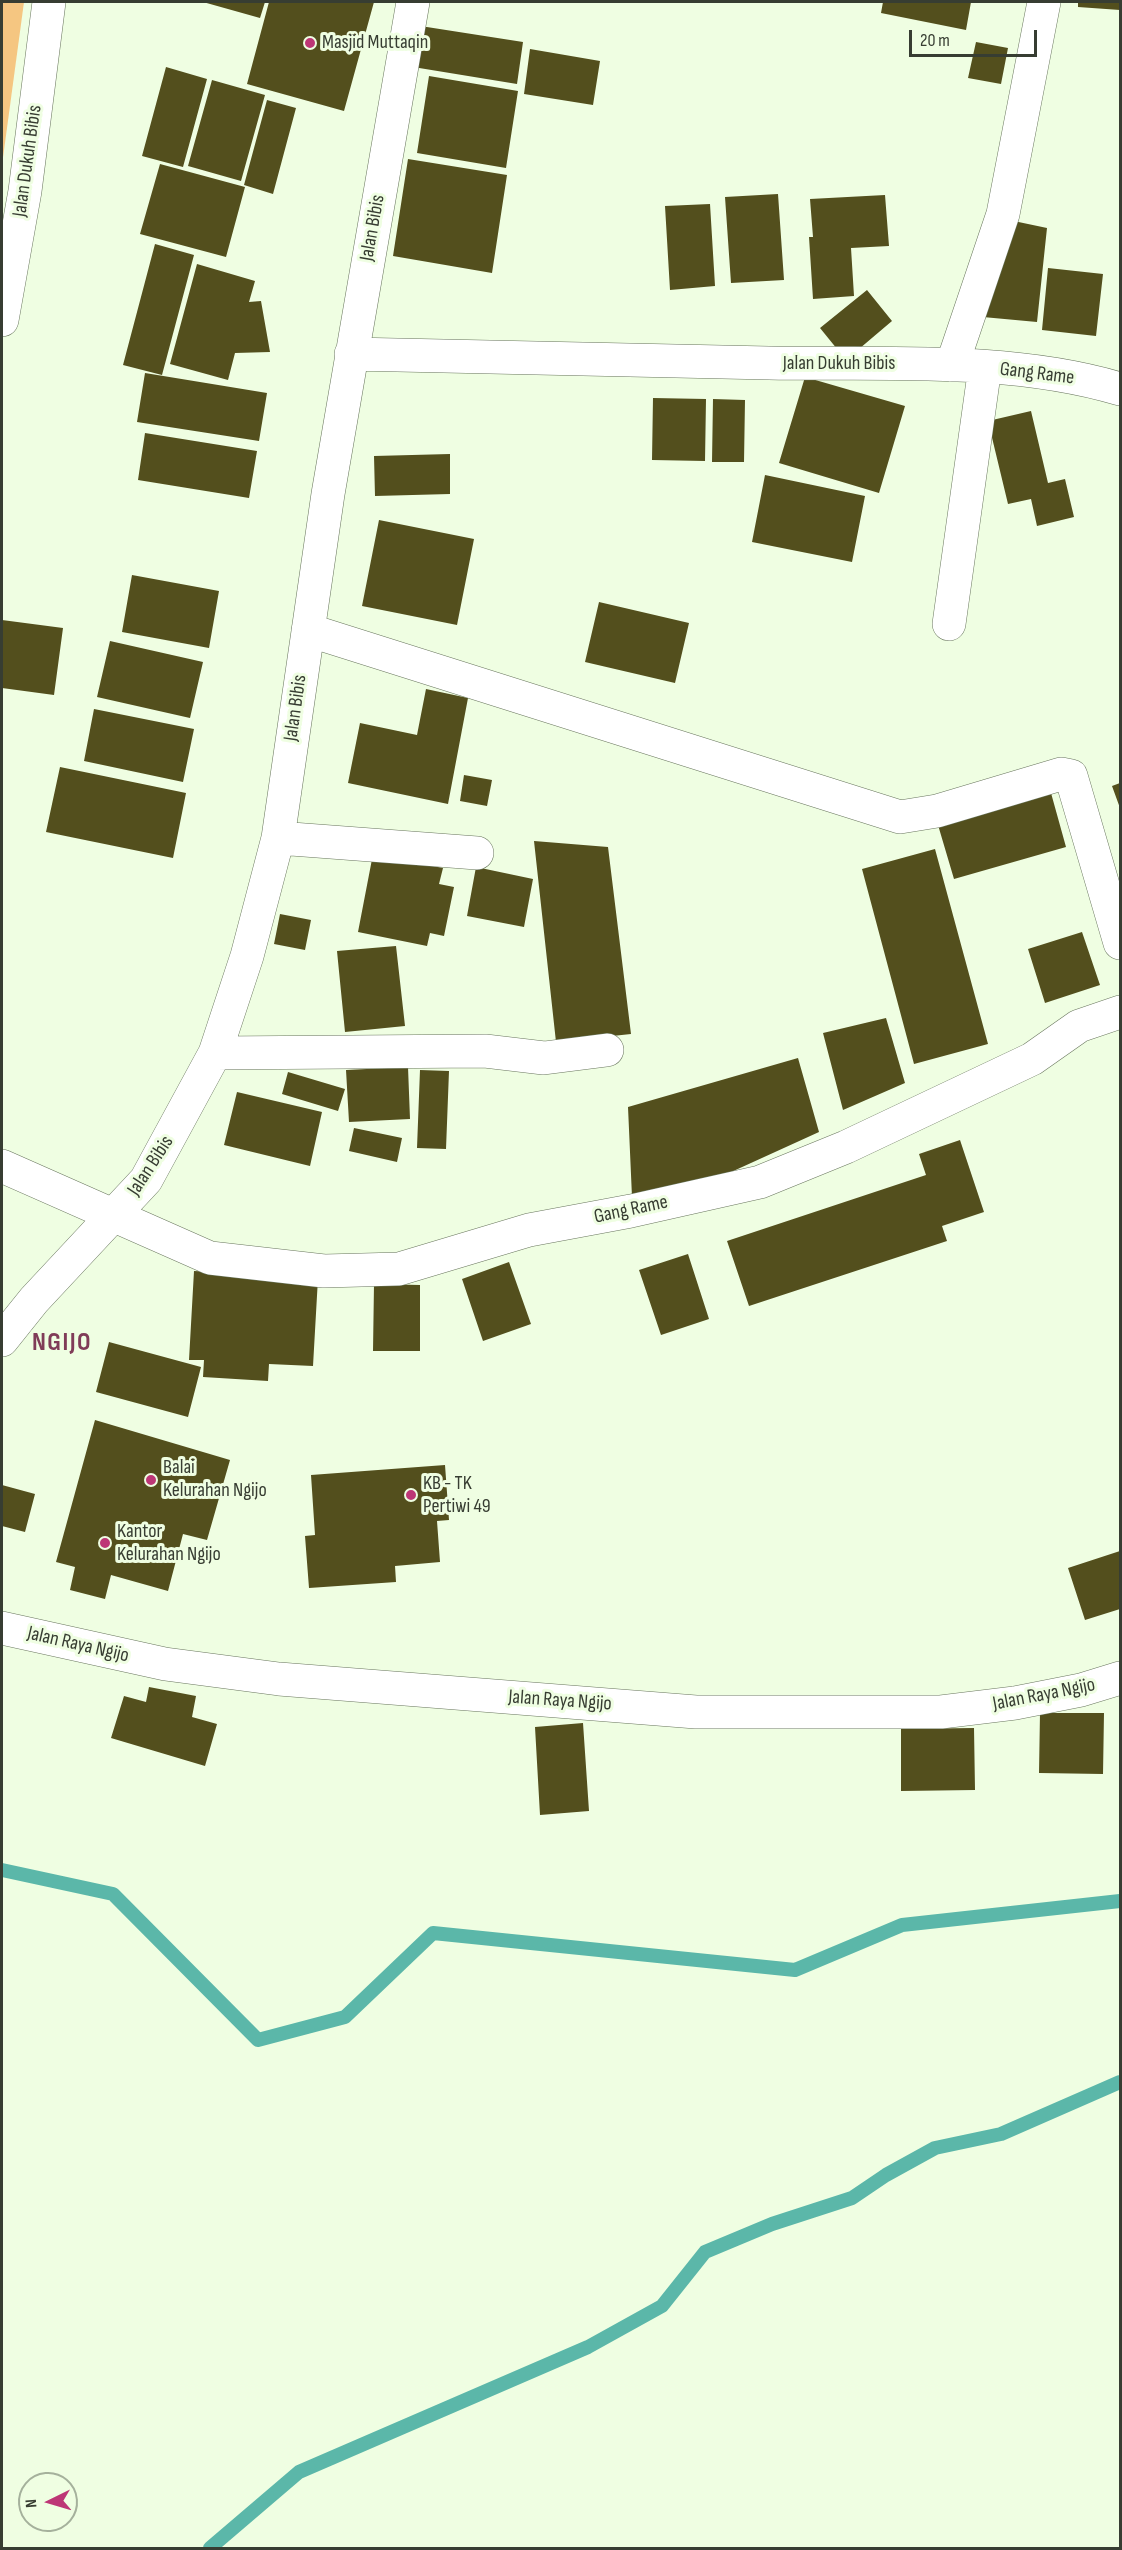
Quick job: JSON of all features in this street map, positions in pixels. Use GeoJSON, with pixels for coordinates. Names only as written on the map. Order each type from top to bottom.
{"type":"FeatureCollection","features":[{"type":"Feature","properties":{"kind":"street","name":"Jalan Dukuh Bibis"},"geometry":{"type":"LineString","coordinates":[[2,320],[25,191],[49,2]]}},
{"type":"Feature","properties":{"kind":"street","name":"Jalan Bibis"},"geometry":{"type":"LineString","coordinates":[[2,1340],[34,1300],[117,1215],[146,1180],[216,1053],[247,956],[278,838],[351,354],[413,2]]}},
{"type":"Feature","properties":{"kind":"street"},"geometry":{"type":"LineString","coordinates":[[952,364],[1003,214],[1044,2]]}},
{"type":"Feature","properties":{"kind":"street","name":"Jalan Dukuh Bibis"},"geometry":{"type":"LineString","coordinates":[[351,354],[769,363],[952,364]]}},
{"type":"Feature","properties":{"kind":"street","name":"Gang Rame"},"geometry":{"type":"LineString","coordinates":[[952,364],[1092,381],[1120,389]]}},
{"type":"Feature","properties":{"kind":"street"},"geometry":{"type":"LineString","coordinates":[[949,624],[985,367]]}},
{"type":"Feature","properties":{"kind":"street"},"geometry":{"type":"LineString","coordinates":[[308,630],[900,817],[937,812],[1061,774],[1071,776],[1120,943]]}},
{"type":"Feature","properties":{"kind":"street"},"geometry":{"type":"LineString","coordinates":[[278,838],[477,853]]}},
{"type":"Feature","properties":{"kind":"street","name":"Gang Rame"},"geometry":{"type":"LineString","coordinates":[[117,1215],[210,1258],[324,1271],[399,1269],[529,1230],[631,1211],[760,1182],[846,1147],[1032,1059],[1079,1026],[1120,1011]]}},
{"type":"Feature","properties":{"kind":"street"},"geometry":{"type":"LineString","coordinates":[[216,1053],[485,1051],[544,1058],[607,1050]]}},
{"type":"Feature","properties":{"kind":"street"},"geometry":{"type":"LineString","coordinates":[[2,1166],[117,1215]]}},
{"type":"Feature","properties":{"kind":"street","name":"Jalan Raya Ngijo"},"geometry":{"type":"LineString","coordinates":[[2,1628],[165,1664],[267,1677],[696,1712],[941,1712],[1015,1703],[1081,1690],[1120,1678]]}},
{"type":"Feature","properties":{"kind":"shaded area"},"geometry":{"type":"Polygon","coordinates":[[[2,2],[24,2],[2,165],[2,2]]]}},
{"type":"Feature","properties":{"kind":"building"},"geometry":{"type":"Polygon","coordinates":[[[203,2],[265,2],[260,18],[203,2]]]}},
{"type":"Feature","properties":{"kind":"building","name":"Masjid Muttaqin"},"geometry":{"type":"Polygon","coordinates":[[[269,2],[374,2],[344,111],[247,84],[269,2]]]}},
{"type":"Feature","properties":{"kind":"building"},"geometry":{"type":"Polygon","coordinates":[[[883,2],[971,2],[966,30],[881,13],[883,2]]]}},
{"type":"Feature","properties":{"kind":"building"},"geometry":{"type":"Polygon","coordinates":[[[1078,2],[1120,2],[1120,10],[1078,7],[1078,2]]]}},
{"type":"Feature","properties":{"kind":"building"},"geometry":{"type":"Polygon","coordinates":[[[414,25],[523,42],[517,84],[407,66],[414,25]]]}},
{"type":"Feature","properties":{"kind":"building"},"geometry":{"type":"Polygon","coordinates":[[[976,42],[1008,48],[1001,84],[968,78],[976,42]]]}},
{"type":"Feature","properties":{"kind":"building"},"geometry":{"type":"Polygon","coordinates":[[[530,49],[600,61],[593,105],[524,94],[530,49]]]}},
{"type":"Feature","properties":{"kind":"building"},"geometry":{"type":"Polygon","coordinates":[[[166,67],[207,79],[183,167],[142,156],[166,67]]]}},
{"type":"Feature","properties":{"kind":"building"},"geometry":{"type":"Polygon","coordinates":[[[429,76],[518,91],[506,168],[417,153],[429,76]]]}},
{"type":"Feature","properties":{"kind":"building"},"geometry":{"type":"Polygon","coordinates":[[[212,80],[265,95],[241,181],[188,166],[212,80]]]}},
{"type":"Feature","properties":{"kind":"building"},"geometry":{"type":"Polygon","coordinates":[[[267,100],[296,108],[273,194],[244,185],[267,100]]]}},
{"type":"Feature","properties":{"kind":"building"},"geometry":{"type":"Polygon","coordinates":[[[408,159],[507,175],[492,273],[393,256],[408,159]]]}},
{"type":"Feature","properties":{"kind":"building"},"geometry":{"type":"Polygon","coordinates":[[[160,164],[245,187],[226,257],[140,234],[160,164]]]}},
{"type":"Feature","properties":{"kind":"building"},"geometry":{"type":"Polygon","coordinates":[[[778,194],[784,280],[731,283],[725,197],[778,194]]]}},
{"type":"Feature","properties":{"kind":"building"},"geometry":{"type":"Polygon","coordinates":[[[885,195],[889,246],[851,248],[854,296],[813,299],[809,237],[813,237],[810,199],[885,195]]]}},
{"type":"Feature","properties":{"kind":"building"},"geometry":{"type":"Polygon","coordinates":[[[710,204],[715,286],[670,290],[665,206],[710,204]]]}},
{"type":"Feature","properties":{"kind":"building"},"geometry":{"type":"Polygon","coordinates":[[[1009,220],[1047,228],[1037,322],[972,316],[1009,220]]]}},
{"type":"Feature","properties":{"kind":"building"},"geometry":{"type":"Polygon","coordinates":[[[155,244],[194,255],[162,375],[123,365],[155,244]]]}},
{"type":"Feature","properties":{"kind":"building"},"geometry":{"type":"Polygon","coordinates":[[[197,264],[255,281],[249,302],[261,301],[270,352],[235,353],[228,380],[170,364],[197,264]]]}},
{"type":"Feature","properties":{"kind":"building"},"geometry":{"type":"Polygon","coordinates":[[[1048,268],[1103,274],[1096,336],[1042,330],[1048,268]]]}},
{"type":"Feature","properties":{"kind":"building"},"geometry":{"type":"Polygon","coordinates":[[[867,290],[892,321],[846,360],[820,328],[867,290]]]}},
{"type":"Feature","properties":{"kind":"building"},"geometry":{"type":"Polygon","coordinates":[[[145,373],[267,393],[259,441],[137,422],[145,373]]]}},
{"type":"Feature","properties":{"kind":"building"},"geometry":{"type":"Polygon","coordinates":[[[805,377],[905,406],[879,493],[779,463],[805,377]]]}},
{"type":"Feature","properties":{"kind":"building"},"geometry":{"type":"Polygon","coordinates":[[[653,398],[706,399],[705,461],[652,460],[653,398]]]}},
{"type":"Feature","properties":{"kind":"building"},"geometry":{"type":"Polygon","coordinates":[[[713,399],[745,400],[744,462],[712,462],[713,399]]]}},
{"type":"Feature","properties":{"kind":"building"},"geometry":{"type":"Polygon","coordinates":[[[1031,411],[1048,483],[1065,479],[1074,517],[1037,526],[1031,499],[1008,504],[988,421],[1031,411]]]}},
{"type":"Feature","properties":{"kind":"building"},"geometry":{"type":"Polygon","coordinates":[[[145,433],[257,451],[249,498],[138,480],[145,433]]]}},
{"type":"Feature","properties":{"kind":"building"},"geometry":{"type":"Polygon","coordinates":[[[450,454],[450,494],[375,496],[374,456],[450,454]]]}},
{"type":"Feature","properties":{"kind":"building"},"geometry":{"type":"Polygon","coordinates":[[[765,475],[865,496],[852,562],[752,542],[765,475]]]}},
{"type":"Feature","properties":{"kind":"building"},"geometry":{"type":"Polygon","coordinates":[[[379,520],[474,539],[457,625],[362,606],[379,520]]]}},
{"type":"Feature","properties":{"kind":"building"},"geometry":{"type":"Polygon","coordinates":[[[132,575],[219,591],[209,648],[122,632],[132,575]]]}},
{"type":"Feature","properties":{"kind":"building"},"geometry":{"type":"Polygon","coordinates":[[[599,602],[689,623],[675,683],[585,662],[599,602]]]}},
{"type":"Feature","properties":{"kind":"building"},"geometry":{"type":"Polygon","coordinates":[[[2,620],[63,628],[54,695],[2,688],[2,620]]]}},
{"type":"Feature","properties":{"kind":"building"},"geometry":{"type":"Polygon","coordinates":[[[110,641],[203,662],[190,718],[97,697],[110,641]]]}},
{"type":"Feature","properties":{"kind":"building"},"geometry":{"type":"Polygon","coordinates":[[[426,689],[468,698],[448,804],[348,783],[360,723],[417,735],[426,689]]]}},
{"type":"Feature","properties":{"kind":"building"},"geometry":{"type":"Polygon","coordinates":[[[94,709],[194,729],[183,782],[84,761],[94,709]]]}},
{"type":"Feature","properties":{"kind":"building"},"geometry":{"type":"Polygon","coordinates":[[[60,767],[186,793],[173,858],[46,832],[60,767]]]}},
{"type":"Feature","properties":{"kind":"building"},"geometry":{"type":"Polygon","coordinates":[[[464,775],[492,780],[487,806],[460,801],[464,775]]]}},
{"type":"Feature","properties":{"kind":"building"},"geometry":{"type":"Polygon","coordinates":[[[1120,783],[1120,808],[1112,786],[1120,783]]]}},
{"type":"Feature","properties":{"kind":"building"},"geometry":{"type":"Polygon","coordinates":[[[1051,793],[1066,847],[954,879],[938,825],[1051,793]]]}},
{"type":"Feature","properties":{"kind":"building"},"geometry":{"type":"Polygon","coordinates":[[[534,841],[608,847],[631,1034],[556,1042],[534,841]]]}},
{"type":"Feature","properties":{"kind":"building"},"geometry":{"type":"Polygon","coordinates":[[[935,849],[988,1044],[914,1064],[862,869],[935,849]]]}},
{"type":"Feature","properties":{"kind":"building"},"geometry":{"type":"Polygon","coordinates":[[[373,854],[443,868],[439,884],[454,887],[444,936],[430,933],[427,946],[358,932],[373,854]]]}},
{"type":"Feature","properties":{"kind":"building"},"geometry":{"type":"Polygon","coordinates":[[[476,867],[533,879],[524,927],[467,916],[476,867]]]}},
{"type":"Feature","properties":{"kind":"building"},"geometry":{"type":"Polygon","coordinates":[[[280,914],[311,920],[305,950],[274,944],[280,914]]]}},
{"type":"Feature","properties":{"kind":"building"},"geometry":{"type":"Polygon","coordinates":[[[1082,932],[1100,985],[1045,1003],[1028,949],[1082,932]]]}},
{"type":"Feature","properties":{"kind":"building"},"geometry":{"type":"Polygon","coordinates":[[[396,946],[405,1026],[345,1032],[337,951],[396,946]]]}},
{"type":"Feature","properties":{"kind":"building"},"geometry":{"type":"Polygon","coordinates":[[[886,1018],[905,1083],[843,1110],[823,1033],[886,1018]]]}},
{"type":"Feature","properties":{"kind":"building"},"geometry":{"type":"Polygon","coordinates":[[[798,1058],[819,1132],[718,1178],[632,1197],[628,1107],[798,1058]]]}},
{"type":"Feature","properties":{"kind":"building"},"geometry":{"type":"Polygon","coordinates":[[[408,1067],[410,1119],[349,1122],[346,1070],[408,1067]]]}},
{"type":"Feature","properties":{"kind":"building"},"geometry":{"type":"Polygon","coordinates":[[[420,1070],[449,1071],[446,1149],[417,1148],[420,1070]]]}},
{"type":"Feature","properties":{"kind":"building"},"geometry":{"type":"Polygon","coordinates":[[[288,1072],[345,1089],[338,1111],[282,1094],[288,1072]]]}},
{"type":"Feature","properties":{"kind":"building"},"geometry":{"type":"Polygon","coordinates":[[[237,1092],[322,1112],[310,1166],[224,1145],[237,1092]]]}},
{"type":"Feature","properties":{"kind":"building"},"geometry":{"type":"Polygon","coordinates":[[[354,1128],[402,1138],[397,1162],[349,1151],[354,1128]]]}},
{"type":"Feature","properties":{"kind":"building"},"geometry":{"type":"Polygon","coordinates":[[[960,1140],[984,1212],[942,1226],[947,1241],[749,1306],[727,1241],[926,1175],[919,1154],[960,1140]]]}},
{"type":"Feature","properties":{"kind":"building"},"geometry":{"type":"Polygon","coordinates":[[[688,1254],[709,1319],[661,1335],[639,1270],[688,1254]]]}},
{"type":"Feature","properties":{"kind":"building"},"geometry":{"type":"Polygon","coordinates":[[[509,1262],[531,1324],[483,1341],[462,1279],[509,1262]]]}},
{"type":"Feature","properties":{"kind":"building"},"geometry":{"type":"Polygon","coordinates":[[[194,1271],[318,1278],[313,1366],[269,1364],[268,1381],[203,1377],[204,1360],[189,1360],[194,1271]]]}},
{"type":"Feature","properties":{"kind":"building"},"geometry":{"type":"Polygon","coordinates":[[[374,1284],[420,1285],[420,1351],[373,1351],[374,1284]]]}},
{"type":"Feature","properties":{"kind":"building"},"geometry":{"type":"Polygon","coordinates":[[[109,1342],[201,1367],[188,1417],[96,1392],[109,1342]]]}},
{"type":"Feature","properties":{"kind":"building"},"geometry":{"type":"Polygon","coordinates":[[[95,1420],[230,1460],[207,1540],[183,1534],[168,1591],[111,1575],[105,1599],[70,1590],[75,1567],[56,1562],[95,1420]]]}},
{"type":"Feature","properties":{"kind":"building"},"geometry":{"type":"Polygon","coordinates":[[[445,1465],[449,1520],[437,1521],[440,1562],[395,1566],[396,1582],[309,1588],[305,1536],[315,1535],[311,1475],[445,1465]]]}},
{"type":"Feature","properties":{"kind":"building"},"geometry":{"type":"Polygon","coordinates":[[[2,1485],[35,1494],[25,1532],[2,1526],[2,1485]]]}},
{"type":"Feature","properties":{"kind":"building"},"geometry":{"type":"Polygon","coordinates":[[[1120,1551],[1120,1609],[1085,1620],[1068,1568],[1120,1551]]]}},
{"type":"Feature","properties":{"kind":"building"},"geometry":{"type":"Polygon","coordinates":[[[149,1687],[196,1696],[192,1717],[217,1724],[205,1766],[111,1738],[124,1696],[146,1702],[149,1687]]]}},
{"type":"Feature","properties":{"kind":"building"},"geometry":{"type":"Polygon","coordinates":[[[1040,1713],[1104,1713],[1103,1774],[1039,1773],[1040,1713]]]}},
{"type":"Feature","properties":{"kind":"building"},"geometry":{"type":"Polygon","coordinates":[[[583,1723],[589,1811],[540,1815],[535,1727],[583,1723]]]}},
{"type":"Feature","properties":{"kind":"building"},"geometry":{"type":"Polygon","coordinates":[[[974,1728],[975,1790],[901,1791],[901,1729],[974,1728]]]}},
{"type":"Feature","properties":{"kind":"waterway"},"geometry":{"type":"LineString","coordinates":[[2,1870],[113,1894],[258,2040],[345,2017],[433,1933],[795,1970],[902,1925],[1120,1901]]}},
{"type":"Feature","properties":{"kind":"waterway"},"geometry":{"type":"LineString","coordinates":[[210,2548],[299,2472],[588,2347],[662,2306],[705,2252],[772,2224],[852,2198],[886,2175],[935,2148],[1001,2134],[1120,2082]]}},
{"type":"Feature","properties":{"kind":"place","name":"Masjid Muttaqin"},"geometry":{"type":"Point","coordinates":[310,43]}},
{"type":"Feature","properties":{"kind":"place","name":"Balai Kelurahan Ngijo"},"geometry":{"type":"Point","coordinates":[151,1480]}},
{"type":"Feature","properties":{"kind":"place","name":"KB - TK Pertiwi 49"},"geometry":{"type":"Point","coordinates":[411,1495]}},
{"type":"Feature","properties":{"kind":"place","name":"Kantor Kelurahan Ngijo"},"geometry":{"type":"Point","coordinates":[105,1543]}},
{"type":"Feature","properties":{"kind":"district","name":"NGIJO"},"geometry":{"type":"Point","coordinates":[62,1343]}}]}
